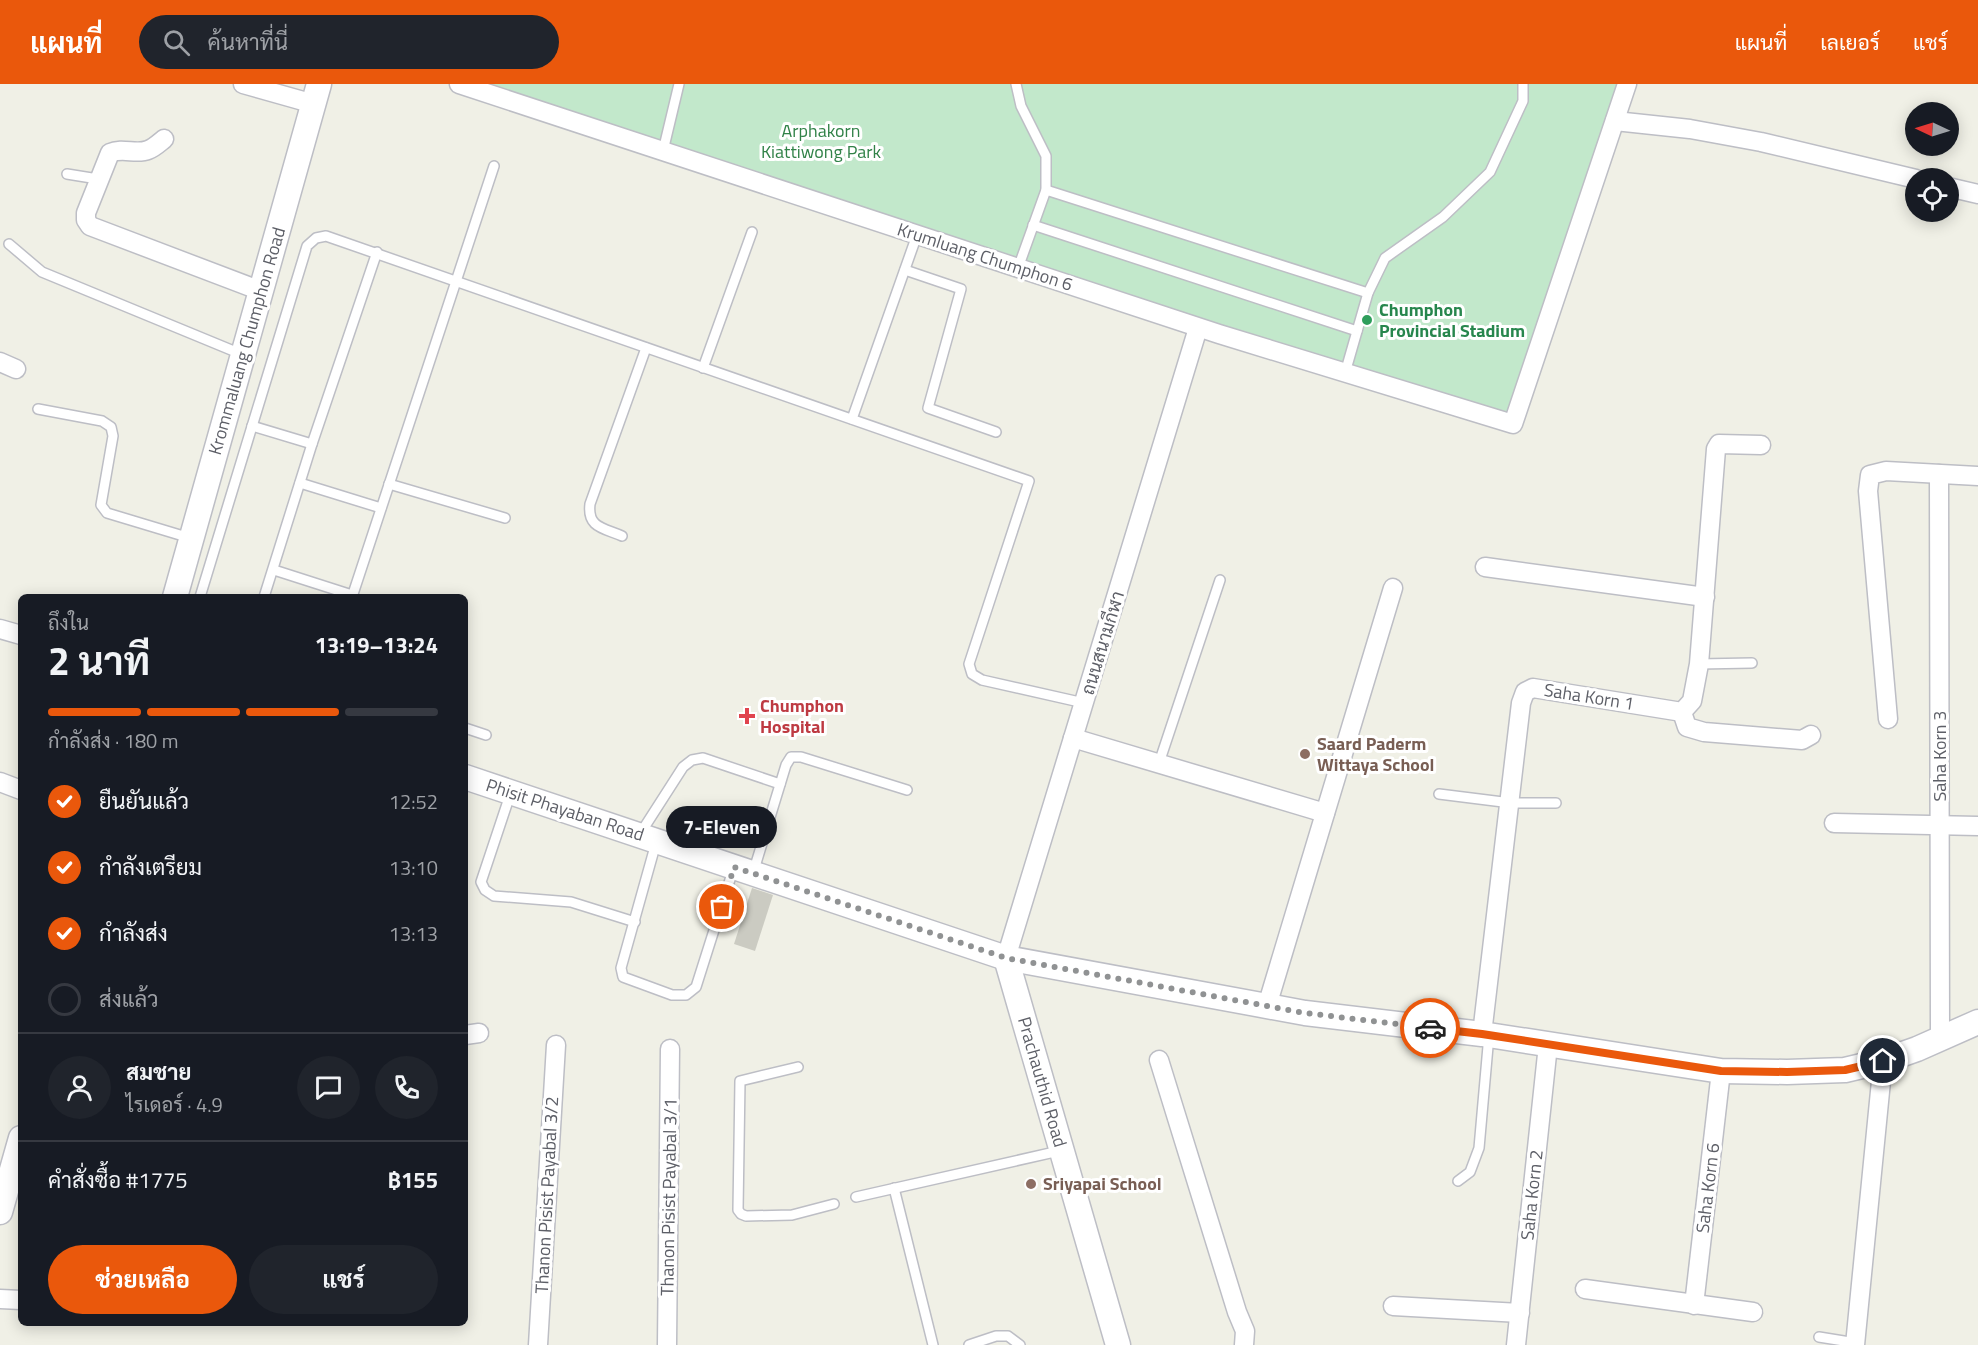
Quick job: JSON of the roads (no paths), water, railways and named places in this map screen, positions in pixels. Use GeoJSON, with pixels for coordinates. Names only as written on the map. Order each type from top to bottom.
{"type":"FeatureCollection","features":[{"type":"Feature","properties":{"kind":"street"},"geometry":{"type":"LineString","coordinates":[[243,84],[316,94]]}},
{"type":"Feature","properties":{"kind":"street","name":"Krumluang Chumphon 6"},"geometry":{"type":"LineString","coordinates":[[459,84],[1198,327],[1513,424],[1615,121]]}},
{"type":"Feature","properties":{"kind":"street"},"geometry":{"type":"LineString","coordinates":[[1627,84],[1615,121],[1690,129],[1761,142],[1905,176]]}},
{"type":"Feature","properties":{"kind":"street","name":"Krommaluang Chumphon Road"},"geometry":{"type":"LineString","coordinates":[[176,594],[316,94]]}},
{"type":"Feature","properties":{"kind":"street"},"geometry":{"type":"LineString","coordinates":[[164,139],[150,150],[142,152],[117,150],[110,153],[98,179],[86,213],[86,220],[90,226],[261,291]]}},
{"type":"Feature","properties":{"kind":"street"},"geometry":{"type":"LineString","coordinates":[[1959,190],[1978,194]]}},
{"type":"Feature","properties":{"kind":"street","name":"ถนนสนามกีฬา"},"geometry":{"type":"LineString","coordinates":[[1006,958],[1198,327]]}},
{"type":"Feature","properties":{"kind":"street"},"geometry":{"type":"LineString","coordinates":[[1761,445],[1719,444],[1716,449],[1699,664],[1692,701],[1682,712],[1688,727],[1704,732],[1802,740],[1811,735]]}},
{"type":"Feature","properties":{"kind":"street"},"geometry":{"type":"LineString","coordinates":[[1888,719],[1868,482],[1870,475],[1877,472],[1978,476]]}},
{"type":"Feature","properties":{"kind":"street","name":"Saha Korn 3"},"geometry":{"type":"LineString","coordinates":[[1939,474],[1940,1038]]}},
{"type":"Feature","properties":{"kind":"street"},"geometry":{"type":"LineString","coordinates":[[1485,567],[1705,597]]}},
{"type":"Feature","properties":{"kind":"street"},"geometry":{"type":"LineString","coordinates":[[1267,1006],[1393,588]]}},
{"type":"Feature","properties":{"kind":"street"},"geometry":{"type":"LineString","coordinates":[[0,628],[18,634]]}},
{"type":"Feature","properties":{"kind":"street","name":"Saha Korn 1"},"geometry":{"type":"LineString","coordinates":[[1486,1034],[1521,704],[1525,692],[1533,688],[1682,712]]}},
{"type":"Feature","properties":{"kind":"street"},"geometry":{"type":"LineString","coordinates":[[1073,738],[1325,813]]}},
{"type":"Feature","properties":{"kind":"street","name":"Phisit Phayaban Road"},"geometry":{"type":"LineString","coordinates":[[468,778],[1006,958],[1305,1013],[1486,1034],[1721,1071],[1787,1072],[1845,1070],[1883,1061],[1917,1049],[1978,1022]]}},
{"type":"Feature","properties":{"kind":"street"},"geometry":{"type":"LineString","coordinates":[[0,782],[18,789]]}},
{"type":"Feature","properties":{"kind":"street"},"geometry":{"type":"LineString","coordinates":[[1834,823],[1978,826]]}},
{"type":"Feature","properties":{"kind":"street","name":"Prachauthid Road"},"geometry":{"type":"LineString","coordinates":[[1006,958],[1118,1345]]}},
{"type":"Feature","properties":{"kind":"street","name":"Thanon Pisist Payabal 3/2"},"geometry":{"type":"LineString","coordinates":[[538,1345],[556,1045]]}},
{"type":"Feature","properties":{"kind":"street","name":"Saha Korn 2"},"geometry":{"type":"LineString","coordinates":[[1516,1345],[1548,1045]]}},
{"type":"Feature","properties":{"kind":"street","name":"Thanon Pisist Payabal 3/1"},"geometry":{"type":"LineString","coordinates":[[667,1345],[670,1049]]}},
{"type":"Feature","properties":{"kind":"street"},"geometry":{"type":"LineString","coordinates":[[1159,1060],[1237,1312],[1245,1331],[1244,1345]]}},
{"type":"Feature","properties":{"kind":"street"},"geometry":{"type":"LineString","coordinates":[[1856,1344],[1883,1061]]}},
{"type":"Feature","properties":{"kind":"street","name":"Saha Korn 6"},"geometry":{"type":"LineString","coordinates":[[1694,1305],[1721,1071]]}},
{"type":"Feature","properties":{"kind":"street"},"geometry":{"type":"LineString","coordinates":[[0,1212],[18,1149]]}},
{"type":"Feature","properties":{"kind":"street"},"geometry":{"type":"LineString","coordinates":[[1585,1289],[1753,1312]]}},
{"type":"Feature","properties":{"kind":"street"},"geometry":{"type":"LineString","coordinates":[[0,1299],[18,1300]]}},
{"type":"Feature","properties":{"kind":"street"},"geometry":{"type":"LineString","coordinates":[[1393,1306],[1520,1313]]}},
{"type":"Feature","properties":{"kind":"lane"},"geometry":{"type":"LineString","coordinates":[[663,151],[679,84]]}},
{"type":"Feature","properties":{"kind":"lane"},"geometry":{"type":"LineString","coordinates":[[1016,84],[1021,106],[1046,156],[1046,190],[1018,268]]}},
{"type":"Feature","properties":{"kind":"lane"},"geometry":{"type":"LineString","coordinates":[[1345,373],[1368,293],[1385,258],[1443,218],[1490,172],[1523,101],[1523,84]]}},
{"type":"Feature","properties":{"kind":"lane"},"geometry":{"type":"LineString","coordinates":[[353,594],[494,166]]}},
{"type":"Feature","properties":{"kind":"lane"},"geometry":{"type":"LineString","coordinates":[[67,174],[98,179]]}},
{"type":"Feature","properties":{"kind":"lane"},"geometry":{"type":"LineString","coordinates":[[1046,190],[1368,293]]}},
{"type":"Feature","properties":{"kind":"lane"},"geometry":{"type":"LineString","coordinates":[[1033,225],[1357,331]]}},
{"type":"Feature","properties":{"kind":"lane"},"geometry":{"type":"LineString","coordinates":[[703,368],[752,232]]}},
{"type":"Feature","properties":{"kind":"lane"},"geometry":{"type":"LineString","coordinates":[[852,419],[917,235]]}},
{"type":"Feature","properties":{"kind":"lane"},"geometry":{"type":"LineString","coordinates":[[201,594],[307,246],[315,238],[326,236],[1029,481],[969,664],[972,674],[982,680],[1084,703]]}},
{"type":"Feature","properties":{"kind":"lane"},"geometry":{"type":"LineString","coordinates":[[9,244],[42,272],[243,355]]}},
{"type":"Feature","properties":{"kind":"lane"},"geometry":{"type":"LineString","coordinates":[[265,594],[312,444],[377,252]]}},
{"type":"Feature","properties":{"kind":"lane"},"geometry":{"type":"LineString","coordinates":[[905,270],[961,289],[928,408],[996,432]]}},
{"type":"Feature","properties":{"kind":"lane"},"geometry":{"type":"LineString","coordinates":[[622,536],[593,524],[589,516],[590,504],[646,348]]}},
{"type":"Feature","properties":{"kind":"lane"},"geometry":{"type":"LineString","coordinates":[[38,409],[102,421],[111,427],[113,436],[101,506],[107,513],[192,539]]}},
{"type":"Feature","properties":{"kind":"lane"},"geometry":{"type":"LineString","coordinates":[[252,426],[312,444]]}},
{"type":"Feature","properties":{"kind":"lane"},"geometry":{"type":"LineString","coordinates":[[300,483],[381,508]]}},
{"type":"Feature","properties":{"kind":"lane"},"geometry":{"type":"LineString","coordinates":[[389,484],[505,518]]}},
{"type":"Feature","properties":{"kind":"lane"},"geometry":{"type":"LineString","coordinates":[[274,570],[346,594]]}},
{"type":"Feature","properties":{"kind":"lane"},"geometry":{"type":"LineString","coordinates":[[1159,763],[1220,580]]}},
{"type":"Feature","properties":{"kind":"lane"},"geometry":{"type":"LineString","coordinates":[[1699,664],[1752,663]]}},
{"type":"Feature","properties":{"kind":"lane"},"geometry":{"type":"LineString","coordinates":[[468,729],[486,735]]}},
{"type":"Feature","properties":{"kind":"lane"},"geometry":{"type":"LineString","coordinates":[[780,784],[703,758],[692,760],[683,766],[648,838],[634,922],[621,968],[623,977],[672,995],[686,995],[696,987],[780,784],[790,757],[801,757],[907,790]]}},
{"type":"Feature","properties":{"kind":"lane"},"geometry":{"type":"LineString","coordinates":[[511,792],[481,882],[485,890],[494,896],[571,902],[634,922]]}},
{"type":"Feature","properties":{"kind":"lane"},"geometry":{"type":"LineString","coordinates":[[1439,794],[1511,803],[1556,803]]}},
{"type":"Feature","properties":{"kind":"lane"},"geometry":{"type":"LineString","coordinates":[[1458,1181],[1470,1172],[1479,1148],[1486,1034]]}},
{"type":"Feature","properties":{"kind":"lane"},"geometry":{"type":"LineString","coordinates":[[798,1067],[740,1081],[738,1210],[746,1216],[792,1215],[834,1204]]}},
{"type":"Feature","properties":{"kind":"lane"},"geometry":{"type":"LineString","coordinates":[[856,1197],[1062,1150]]}},
{"type":"Feature","properties":{"kind":"lane"},"geometry":{"type":"LineString","coordinates":[[894,1188],[933,1345]]}},
{"type":"Feature","properties":{"kind":"lane"},"geometry":{"type":"LineString","coordinates":[[969,1345],[996,1336],[1008,1336],[1020,1345]]}},
{"type":"Feature","properties":{"kind":"lane"},"geometry":{"type":"LineString","coordinates":[[1820,1337],[1856,1344]]}},
{"type":"Feature","properties":{"kind":"place","name":"Chumphon Provincial Stadium"},"geometry":{"type":"Point","coordinates":[1367,320]}},
{"type":"Feature","properties":{"kind":"place","name":"Chumphon Hospital"},"geometry":{"type":"Point","coordinates":[747,716]}},
{"type":"Feature","properties":{"kind":"place","name":"Saard Paderm Wittaya School"},"geometry":{"type":"Point","coordinates":[1305,754]}},
{"type":"Feature","properties":{"kind":"place","name":"7-Eleven"},"geometry":{"type":"Point","coordinates":[722,907]}},
{"type":"Feature","properties":{"kind":"place","name":"Sriyapai School"},"geometry":{"type":"Point","coordinates":[1031,1184]}},
{"type":"Feature","properties":{"kind":"park label","name":"Arphakorn Kiattiwong Park"},"geometry":{"type":"Point","coordinates":[821,141]}}]}
